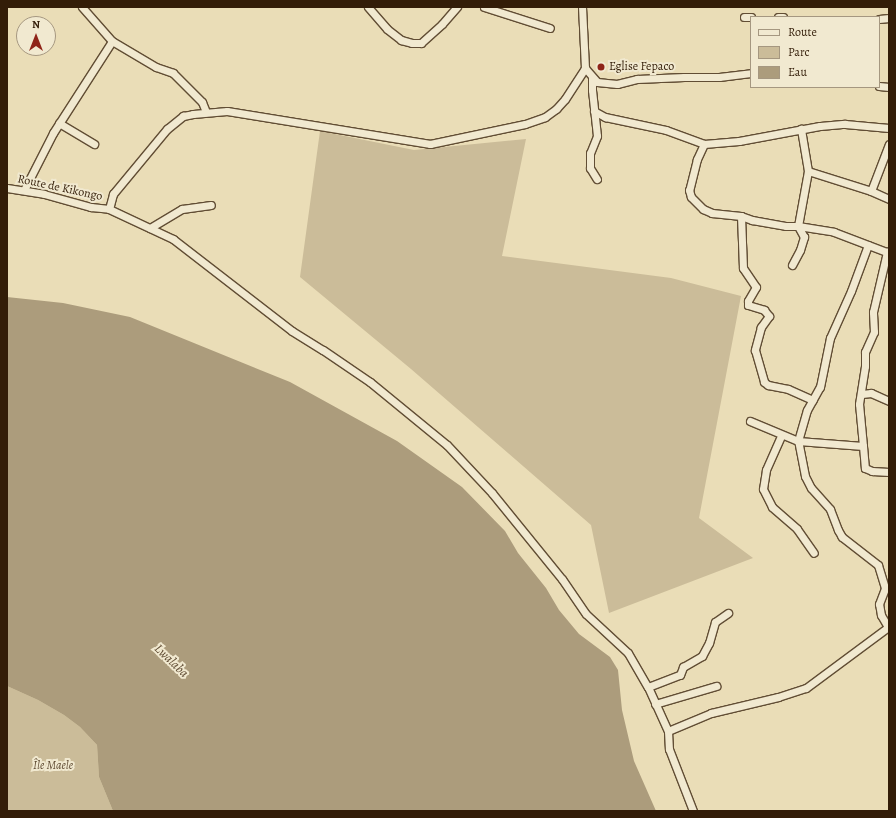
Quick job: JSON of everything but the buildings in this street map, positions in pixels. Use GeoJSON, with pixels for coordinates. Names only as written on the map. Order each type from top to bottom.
{"type":"FeatureCollection","features":[{"type":"Feature","properties":{"kind":"street"},"geometry":{"type":"LineString","coordinates":[[82,7],[112,41],[156,67],[173,73],[196,95],[206,112]]}},
{"type":"Feature","properties":{"kind":"street"},"geometry":{"type":"LineString","coordinates":[[368,7],[387,29],[401,40],[412,43],[421,43],[442,24],[454,8]]}},
{"type":"Feature","properties":{"kind":"street"},"geometry":{"type":"LineString","coordinates":[[484,7],[550,28]]}},
{"type":"Feature","properties":{"kind":"street"},"geometry":{"type":"LineString","coordinates":[[582,7],[585,68],[597,82],[616,84],[637,79],[719,77],[750,73]]}},
{"type":"Feature","properties":{"kind":"street"},"geometry":{"type":"LineString","coordinates":[[24,190],[59,123],[112,41]]}},
{"type":"Feature","properties":{"kind":"street"},"geometry":{"type":"LineString","coordinates":[[109,209],[113,194],[167,129],[183,116],[206,112],[239,112],[430,144],[525,124],[545,117],[556,109],[565,99],[585,68]]}},
{"type":"Feature","properties":{"kind":"street"},"geometry":{"type":"LineString","coordinates":[[592,78],[597,136],[590,153],[590,168],[597,178]]}},
{"type":"Feature","properties":{"kind":"street"},"geometry":{"type":"LineString","coordinates":[[594,111],[605,117],[666,130],[704,144],[739,141],[801,129],[845,124],[889,128]]}},
{"type":"Feature","properties":{"kind":"street"},"geometry":{"type":"LineString","coordinates":[[59,123],[94,144]]}},
{"type":"Feature","properties":{"kind":"street"},"geometry":{"type":"LineString","coordinates":[[792,265],[800,250],[804,237],[798,226],[808,171],[801,129]]}},
{"type":"Feature","properties":{"kind":"street"},"geometry":{"type":"LineString","coordinates":[[704,144],[692,175],[689,190],[691,197],[706,212],[742,216],[752,220],[786,226],[798,226],[834,232],[888,252],[873,312],[874,332],[865,352],[862,394],[859,404],[865,468],[872,471],[889,472]]}},
{"type":"Feature","properties":{"kind":"street"},"geometry":{"type":"LineString","coordinates":[[871,191],[889,144]]}},
{"type":"Feature","properties":{"kind":"street"},"geometry":{"type":"LineString","coordinates":[[808,171],[871,191],[889,199]]}},
{"type":"Feature","properties":{"kind":"street","name":"Route de Kikongo"},"geometry":{"type":"LineString","coordinates":[[7,188],[24,190],[91,207],[109,209],[173,239],[292,332],[323,350],[370,382],[447,445],[492,492],[562,579],[586,614],[628,653],[648,687],[668,731]]}},
{"type":"Feature","properties":{"kind":"street"},"geometry":{"type":"LineString","coordinates":[[150,228],[182,210],[211,205]]}},
{"type":"Feature","properties":{"kind":"street"},"geometry":{"type":"LineString","coordinates":[[742,216],[743,268],[756,287],[748,301],[748,305],[764,310],[769,316],[761,326],[755,350],[764,382],[768,385],[788,389],[813,400]]}},
{"type":"Feature","properties":{"kind":"street"},"geometry":{"type":"LineString","coordinates":[[693,811],[669,749],[668,731],[711,713],[778,697],[804,689],[819,680],[888,627],[881,615],[878,604],[885,588],[878,565],[842,537],[830,509],[811,488],[805,476],[798,441],[804,418],[820,387],[826,367],[830,338],[851,291],[868,245]]}},
{"type":"Feature","properties":{"kind":"street"},"geometry":{"type":"LineString","coordinates":[[862,394],[870,393],[889,401]]}},
{"type":"Feature","properties":{"kind":"street"},"geometry":{"type":"LineString","coordinates":[[750,422],[781,436],[798,441],[863,446]]}},
{"type":"Feature","properties":{"kind":"street"},"geometry":{"type":"LineString","coordinates":[[781,436],[766,470],[763,489],[772,507],[797,529],[814,553]]}},
{"type":"Feature","properties":{"kind":"street"},"geometry":{"type":"LineString","coordinates":[[648,687],[680,674],[683,667],[702,656],[709,642],[715,622],[728,613]]}},
{"type":"Feature","properties":{"kind":"street"},"geometry":{"type":"LineString","coordinates":[[655,704],[716,686]]}},
{"type":"Feature","properties":{"kind":"green space"},"geometry":{"type":"Polygon","coordinates":[[[320,131],[414,150],[526,139],[502,256],[671,278],[741,296],[699,518],[753,558],[609,613],[591,525],[411,369],[300,277],[320,131]]]}},
{"type":"Feature","properties":{"kind":"green space","name":"Île Maele"},"geometry":{"type":"Polygon","coordinates":[[[7,686],[38,700],[64,715],[80,727],[97,745],[99,777],[113,811],[7,811],[7,686]]]}},
{"type":"Feature","properties":{"kind":"water","name":"Lwalaba"},"geometry":{"type":"Polygon","coordinates":[[[7,297],[63,303],[130,317],[290,382],[397,441],[462,487],[505,531],[518,553],[546,588],[559,610],[579,634],[610,657],[618,670],[622,710],[634,761],[656,811],[113,811],[99,777],[97,745],[80,727],[64,715],[38,700],[7,686],[7,297]]]}},
{"type":"Feature","properties":{"kind":"place","name":"Eglise Fepaco"},"geometry":{"type":"Point","coordinates":[601,67]}}]}
